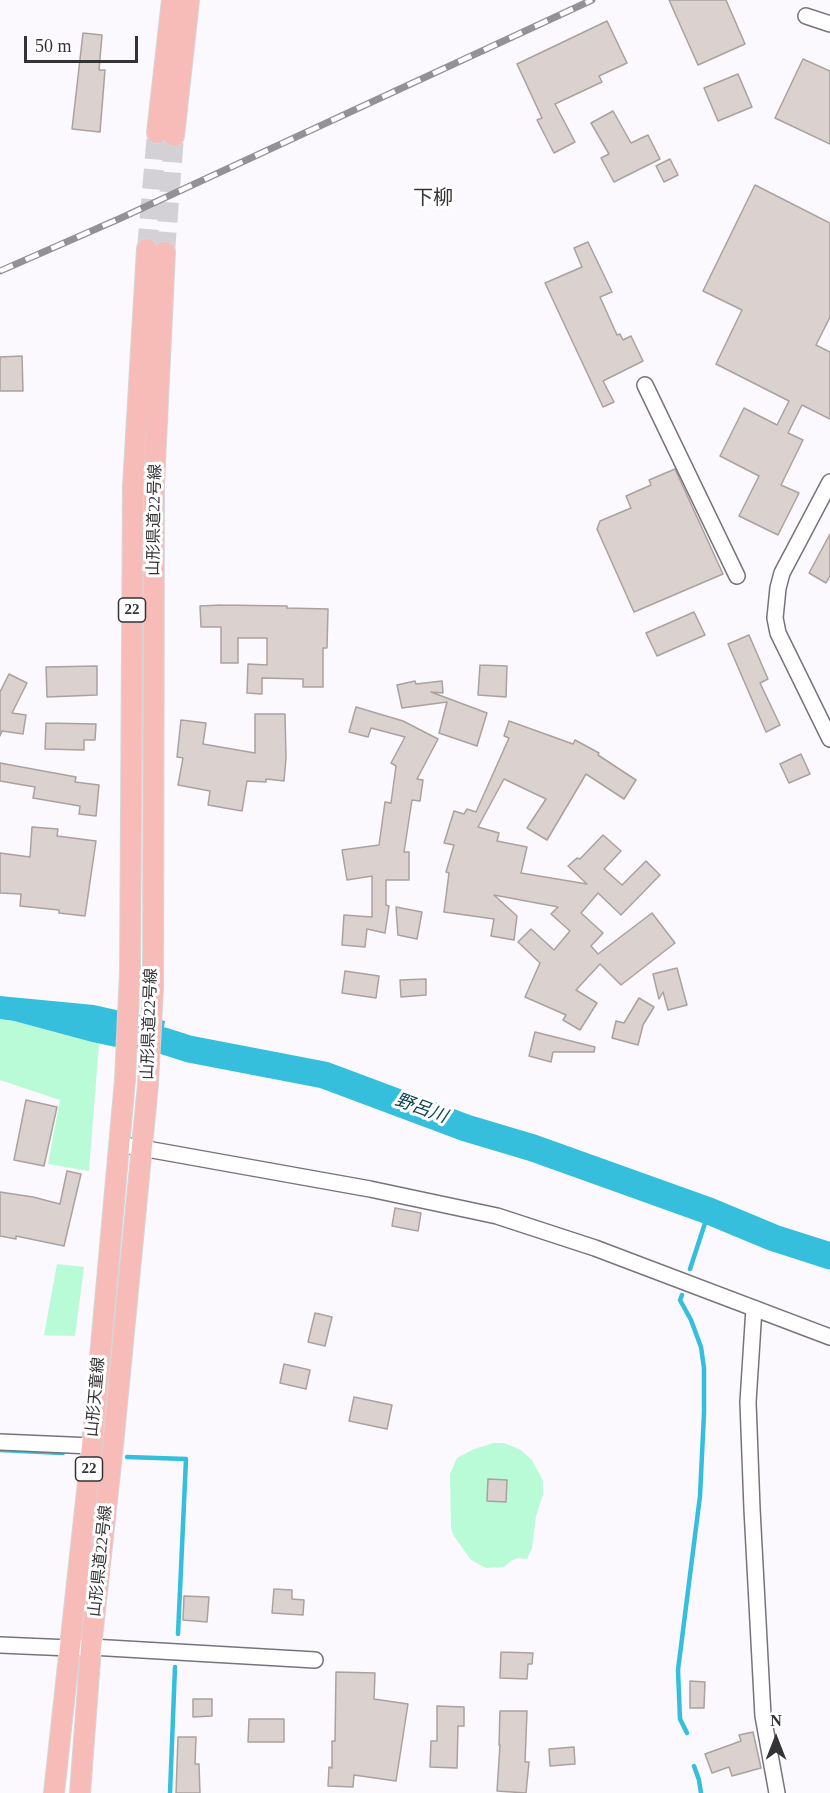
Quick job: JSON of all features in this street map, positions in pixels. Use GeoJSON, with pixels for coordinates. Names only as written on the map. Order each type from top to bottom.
{"type":"FeatureCollection","features":[{"type":"Feature","properties":{"kind":"main road"},"geometry":{"type":"LineString","coordinates":[[172,0],[166,134],[189,0]]}},
{"type":"Feature","properties":{"kind":"main road","name":"山形県道22号線"},"geometry":{"type":"LineString","coordinates":[[80,1793],[91,1647],[148,1084],[153,987],[156,250],[133,486],[129,986],[125,1080],[119,1144]]}},
{"type":"Feature","properties":{"kind":"main road","name":"山形天童線"},"geometry":{"type":"LineString","coordinates":[[54,1793],[92,1446],[119,1144]]}},
{"type":"Feature","properties":{"kind":"street"},"geometry":{"type":"LineString","coordinates":[[806,16],[830,24]]}},
{"type":"Feature","properties":{"kind":"street"},"geometry":{"type":"LineString","coordinates":[[645,385],[737,576]]}},
{"type":"Feature","properties":{"kind":"street"},"geometry":{"type":"LineString","coordinates":[[830,482],[782,573],[775,618],[778,633],[830,739]]}},
{"type":"Feature","properties":{"kind":"street"},"geometry":{"type":"LineString","coordinates":[[119,1144],[370,1189],[497,1216],[595,1248],[830,1337]]}},
{"type":"Feature","properties":{"kind":"street"},"geometry":{"type":"LineString","coordinates":[[754,1308],[748,1402],[752,1509],[763,1716],[777,1793]]}},
{"type":"Feature","properties":{"kind":"street"},"geometry":{"type":"LineString","coordinates":[[0,1442],[92,1446]]}},
{"type":"Feature","properties":{"kind":"street"},"geometry":{"type":"LineString","coordinates":[[0,1645],[91,1647],[315,1660]]}},
{"type":"Feature","properties":{"kind":"green space"},"geometry":{"type":"Polygon","coordinates":[[[0,1019],[99,1044],[89,1171],[48,1164],[60,1100],[0,1080],[0,1019]]]}},
{"type":"Feature","properties":{"kind":"green space"},"geometry":{"type":"Polygon","coordinates":[[[57,1264],[84,1267],[75,1336],[44,1335],[57,1264]]]}},
{"type":"Feature","properties":{"kind":"green space"},"geometry":{"type":"Polygon","coordinates":[[[494,1443],[504,1443],[521,1450],[532,1460],[543,1481],[543,1495],[536,1516],[532,1548],[527,1559],[517,1558],[504,1567],[486,1568],[471,1560],[454,1536],[451,1528],[450,1474],[457,1458],[474,1449],[494,1443]]]}},
{"type":"Feature","properties":{"kind":"water"},"geometry":{"type":"Polygon","coordinates":[[[0,996],[94,1005],[165,1021],[159,1056],[0,1019],[0,996]]]}},
{"type":"Feature","properties":{"kind":"building"},"geometry":{"type":"Polygon","coordinates":[[[669,0],[726,0],[745,44],[698,65],[669,0]]]}},
{"type":"Feature","properties":{"kind":"building"},"geometry":{"type":"Polygon","coordinates":[[[607,21],[627,63],[599,76],[602,82],[555,104],[575,142],[554,153],[537,120],[542,118],[517,64],[607,21]]]}},
{"type":"Feature","properties":{"kind":"building"},"geometry":{"type":"Polygon","coordinates":[[[83,33],[102,35],[99,70],[105,70],[100,132],[72,129],[83,33]]]}},
{"type":"Feature","properties":{"kind":"building"},"geometry":{"type":"Polygon","coordinates":[[[803,59],[830,71],[830,144],[775,118],[803,59]]]}},
{"type":"Feature","properties":{"kind":"building"},"geometry":{"type":"Polygon","coordinates":[[[738,74],[752,107],[718,121],[704,88],[738,74]]]}},
{"type":"Feature","properties":{"kind":"building"},"geometry":{"type":"Polygon","coordinates":[[[613,111],[631,143],[648,135],[660,159],[614,182],[601,158],[609,154],[591,123],[613,111]]]}},
{"type":"Feature","properties":{"kind":"building"},"geometry":{"type":"Polygon","coordinates":[[[670,159],[678,175],[664,182],[656,166],[670,159]]]}},
{"type":"Feature","properties":{"kind":"building"},"geometry":{"type":"Polygon","coordinates":[[[755,185],[830,223],[830,317],[816,345],[830,352],[830,419],[802,405],[788,433],[803,440],[781,485],[799,493],[778,535],[739,516],[759,476],[720,456],[744,408],[777,425],[789,401],[716,364],[742,310],[703,291],[755,185]]]}},
{"type":"Feature","properties":{"kind":"building"},"geometry":{"type":"Polygon","coordinates":[[[588,242],[612,292],[600,297],[617,335],[620,334],[623,340],[631,336],[643,361],[603,381],[614,402],[603,407],[545,283],[582,267],[574,248],[588,242]]]}},
{"type":"Feature","properties":{"kind":"building"},"geometry":{"type":"Polygon","coordinates":[[[22,356],[23,391],[0,391],[0,357],[22,356]]]}},
{"type":"Feature","properties":{"kind":"building"},"geometry":{"type":"Polygon","coordinates":[[[675,469],[723,574],[634,612],[597,529],[600,521],[631,508],[626,496],[651,485],[649,480],[675,469]]]}},
{"type":"Feature","properties":{"kind":"building"},"geometry":{"type":"Polygon","coordinates":[[[830,534],[830,576],[826,583],[809,573],[830,534]]]}},
{"type":"Feature","properties":{"kind":"building"},"geometry":{"type":"Polygon","coordinates":[[[200,606],[328,609],[327,648],[323,648],[323,687],[303,687],[303,679],[262,678],[262,694],[247,693],[248,664],[267,665],[267,638],[238,638],[238,663],[221,663],[221,627],[201,627],[200,606]]]}},
{"type":"Feature","properties":{"kind":"building"},"geometry":{"type":"Polygon","coordinates":[[[694,612],[705,635],[657,656],[646,633],[694,612]]]}},
{"type":"Feature","properties":{"kind":"building"},"geometry":{"type":"Polygon","coordinates":[[[749,635],[768,679],[760,683],[780,725],[766,732],[728,644],[749,635]]]}},
{"type":"Feature","properties":{"kind":"building"},"geometry":{"type":"Polygon","coordinates":[[[480,665],[507,666],[506,697],[478,695],[480,665]]]}},
{"type":"Feature","properties":{"kind":"building"},"geometry":{"type":"Polygon","coordinates":[[[97,666],[97,695],[47,697],[46,667],[97,666]]]}},
{"type":"Feature","properties":{"kind":"building"},"geometry":{"type":"Polygon","coordinates":[[[9,674],[27,683],[12,713],[26,715],[23,734],[2,731],[0,736],[0,692],[9,674]]]}},
{"type":"Feature","properties":{"kind":"building"},"geometry":{"type":"Polygon","coordinates":[[[415,681],[416,684],[442,681],[443,693],[431,692],[487,713],[477,746],[439,733],[447,702],[402,708],[397,685],[415,681]]]}},
{"type":"Feature","properties":{"kind":"building"},"geometry":{"type":"Polygon","coordinates":[[[356,707],[403,721],[438,739],[417,779],[423,780],[420,801],[412,800],[404,852],[409,852],[409,880],[386,880],[386,905],[389,906],[385,933],[367,929],[365,947],[342,945],[344,915],[372,917],[372,876],[347,880],[342,850],[379,845],[385,802],[391,803],[396,766],[391,763],[405,737],[371,728],[368,737],[349,732],[356,707]]]}},
{"type":"Feature","properties":{"kind":"building"},"geometry":{"type":"Polygon","coordinates":[[[255,714],[285,714],[284,781],[266,779],[266,782],[247,781],[242,811],[208,805],[210,791],[178,785],[183,758],[177,757],[181,720],[206,723],[203,744],[255,753],[255,714]]]}},
{"type":"Feature","properties":{"kind":"building"},"geometry":{"type":"Polygon","coordinates":[[[509,721],[573,744],[575,740],[599,753],[598,755],[636,780],[624,799],[586,774],[547,840],[527,828],[546,799],[504,779],[478,827],[499,833],[497,841],[527,847],[521,873],[587,884],[568,866],[577,858],[580,859],[603,835],[621,851],[604,869],[622,885],[646,861],[660,875],[621,915],[598,893],[581,913],[603,933],[591,946],[598,954],[652,913],[675,943],[621,985],[600,964],[576,990],[597,1003],[580,1030],[563,1020],[566,1015],[525,997],[540,963],[518,942],[531,929],[554,950],[570,931],[551,914],[558,907],[494,895],[517,916],[514,940],[491,936],[494,919],[444,912],[449,873],[446,872],[454,845],[444,843],[454,811],[464,814],[467,809],[476,812],[509,738],[504,736],[509,721]]]}},
{"type":"Feature","properties":{"kind":"building"},"geometry":{"type":"Polygon","coordinates":[[[46,723],[96,724],[95,740],[84,740],[84,750],[45,749],[46,723]]]}},
{"type":"Feature","properties":{"kind":"building"},"geometry":{"type":"Polygon","coordinates":[[[801,754],[810,774],[789,783],[780,764],[801,754]]]}},
{"type":"Feature","properties":{"kind":"building"},"geometry":{"type":"Polygon","coordinates":[[[0,763],[76,777],[75,782],[99,785],[96,816],[79,814],[80,806],[33,798],[35,787],[0,781],[0,763]]]}},
{"type":"Feature","properties":{"kind":"building"},"geometry":{"type":"Polygon","coordinates":[[[32,827],[58,829],[57,836],[96,841],[85,916],[59,913],[59,910],[20,906],[21,894],[0,893],[0,853],[30,857],[32,827]]]}},
{"type":"Feature","properties":{"kind":"building"},"geometry":{"type":"Polygon","coordinates":[[[396,907],[422,912],[417,939],[398,935],[396,907]]]}},
{"type":"Feature","properties":{"kind":"building"},"geometry":{"type":"Polygon","coordinates":[[[677,968],[687,1005],[668,1010],[663,992],[659,999],[653,974],[677,968]]]}},
{"type":"Feature","properties":{"kind":"building"},"geometry":{"type":"Polygon","coordinates":[[[345,971],[379,976],[376,998],[342,993],[345,971]]]}},
{"type":"Feature","properties":{"kind":"building"},"geometry":{"type":"Polygon","coordinates":[[[426,979],[426,995],[401,997],[400,980],[426,979]]]}},
{"type":"Feature","properties":{"kind":"building"},"geometry":{"type":"Polygon","coordinates":[[[639,998],[654,1007],[643,1025],[638,1045],[612,1038],[616,1021],[624,1023],[639,998]]]}},
{"type":"Feature","properties":{"kind":"building"},"geometry":{"type":"Polygon","coordinates":[[[535,1032],[595,1047],[594,1052],[553,1052],[551,1062],[529,1056],[535,1032]]]}},
{"type":"Feature","properties":{"kind":"building"},"geometry":{"type":"Polygon","coordinates":[[[26,1100],[57,1107],[44,1166],[14,1160],[26,1100]]]}},
{"type":"Feature","properties":{"kind":"building"},"geometry":{"type":"Polygon","coordinates":[[[67,1171],[81,1174],[64,1246],[16,1236],[16,1239],[0,1236],[0,1192],[60,1204],[67,1171]]]}},
{"type":"Feature","properties":{"kind":"building"},"geometry":{"type":"Polygon","coordinates":[[[395,1208],[421,1213],[418,1231],[392,1226],[395,1208]]]}},
{"type":"Feature","properties":{"kind":"building"},"geometry":{"type":"Polygon","coordinates":[[[315,1313],[332,1317],[325,1346],[308,1342],[315,1313]]]}},
{"type":"Feature","properties":{"kind":"building"},"geometry":{"type":"Polygon","coordinates":[[[284,1364],[310,1370],[306,1389],[280,1383],[284,1364]]]}},
{"type":"Feature","properties":{"kind":"building"},"geometry":{"type":"Polygon","coordinates":[[[354,1397],[392,1405],[387,1429],[349,1421],[354,1397]]]}},
{"type":"Feature","properties":{"kind":"building"},"geometry":{"type":"Polygon","coordinates":[[[488,1479],[507,1480],[506,1502],[487,1501],[488,1479]]]}},
{"type":"Feature","properties":{"kind":"building"},"geometry":{"type":"Polygon","coordinates":[[[274,1589],[292,1590],[292,1599],[304,1600],[303,1615],[272,1613],[274,1589]]]}},
{"type":"Feature","properties":{"kind":"building"},"geometry":{"type":"Polygon","coordinates":[[[184,1596],[209,1597],[207,1622],[183,1620],[184,1596]]]}},
{"type":"Feature","properties":{"kind":"building"},"geometry":{"type":"Polygon","coordinates":[[[501,1652],[533,1653],[532,1664],[528,1664],[527,1679],[500,1678],[501,1652]]]}},
{"type":"Feature","properties":{"kind":"building"},"geometry":{"type":"Polygon","coordinates":[[[336,1672],[375,1673],[374,1699],[408,1704],[396,1781],[354,1775],[353,1787],[328,1786],[329,1767],[332,1768],[332,1741],[335,1741],[336,1672]]]}},
{"type":"Feature","properties":{"kind":"building"},"geometry":{"type":"Polygon","coordinates":[[[690,1681],[705,1682],[704,1708],[690,1708],[690,1681]]]}},
{"type":"Feature","properties":{"kind":"building"},"geometry":{"type":"Polygon","coordinates":[[[193,1699],[212,1699],[212,1716],[193,1717],[193,1699]]]}},
{"type":"Feature","properties":{"kind":"building"},"geometry":{"type":"Polygon","coordinates":[[[437,1706],[464,1707],[464,1726],[458,1726],[457,1768],[430,1767],[431,1741],[437,1741],[437,1706]]]}},
{"type":"Feature","properties":{"kind":"building"},"geometry":{"type":"Polygon","coordinates":[[[500,1711],[527,1711],[525,1762],[529,1762],[526,1793],[497,1791],[500,1711]]]}},
{"type":"Feature","properties":{"kind":"building"},"geometry":{"type":"Polygon","coordinates":[[[249,1719],[284,1719],[284,1742],[248,1742],[249,1719]]]}},
{"type":"Feature","properties":{"kind":"building"},"geometry":{"type":"Polygon","coordinates":[[[753,1732],[761,1768],[732,1776],[729,1767],[712,1773],[705,1754],[741,1741],[739,1735],[753,1732]]]}},
{"type":"Feature","properties":{"kind":"building"},"geometry":{"type":"Polygon","coordinates":[[[178,1737],[196,1737],[195,1764],[199,1764],[200,1793],[176,1793],[178,1737]]]}},
{"type":"Feature","properties":{"kind":"building"},"geometry":{"type":"Polygon","coordinates":[[[574,1747],[575,1764],[550,1766],[549,1749],[574,1747]]]}},
{"type":"Feature","properties":{"kind":"waterway","name":"野呂川"},"geometry":{"type":"LineString","coordinates":[[126,1034],[164,1041],[189,1049],[324,1075],[466,1128],[533,1148],[709,1211],[774,1238],[830,1256]]}},
{"type":"Feature","properties":{"kind":"waterway"},"geometry":{"type":"LineString","coordinates":[[690,1269],[709,1211]]}},
{"type":"Feature","properties":{"kind":"waterway"},"geometry":{"type":"LineString","coordinates":[[682,1295],[680,1300],[691,1320],[701,1347],[704,1368],[700,1496],[678,1670],[680,1719],[687,1733]]}},
{"type":"Feature","properties":{"kind":"waterway"},"geometry":{"type":"LineString","coordinates":[[0,1450],[63,1453]]}},
{"type":"Feature","properties":{"kind":"waterway"},"geometry":{"type":"LineString","coordinates":[[127,1457],[186,1459],[178,1634]]}},
{"type":"Feature","properties":{"kind":"waterway"},"geometry":{"type":"LineString","coordinates":[[170,1793],[175,1667]]}},
{"type":"Feature","properties":{"kind":"waterway"},"geometry":{"type":"LineString","coordinates":[[694,1766],[701,1793]]}},
{"type":"Feature","properties":{"kind":"tunnel"},"geometry":{"type":"LineString","coordinates":[[147,249],[157,133]]}},
{"type":"Feature","properties":{"kind":"tunnel"},"geometry":{"type":"LineString","coordinates":[[165,252],[174,136]]}},
{"type":"Feature","properties":{"kind":"railway"},"geometry":{"type":"LineString","coordinates":[[0,271],[121,218],[592,0]]}},
{"type":"Feature","properties":{"kind":"district","name":"下柳"},"geometry":{"type":"Point","coordinates":[433,199]}}]}
